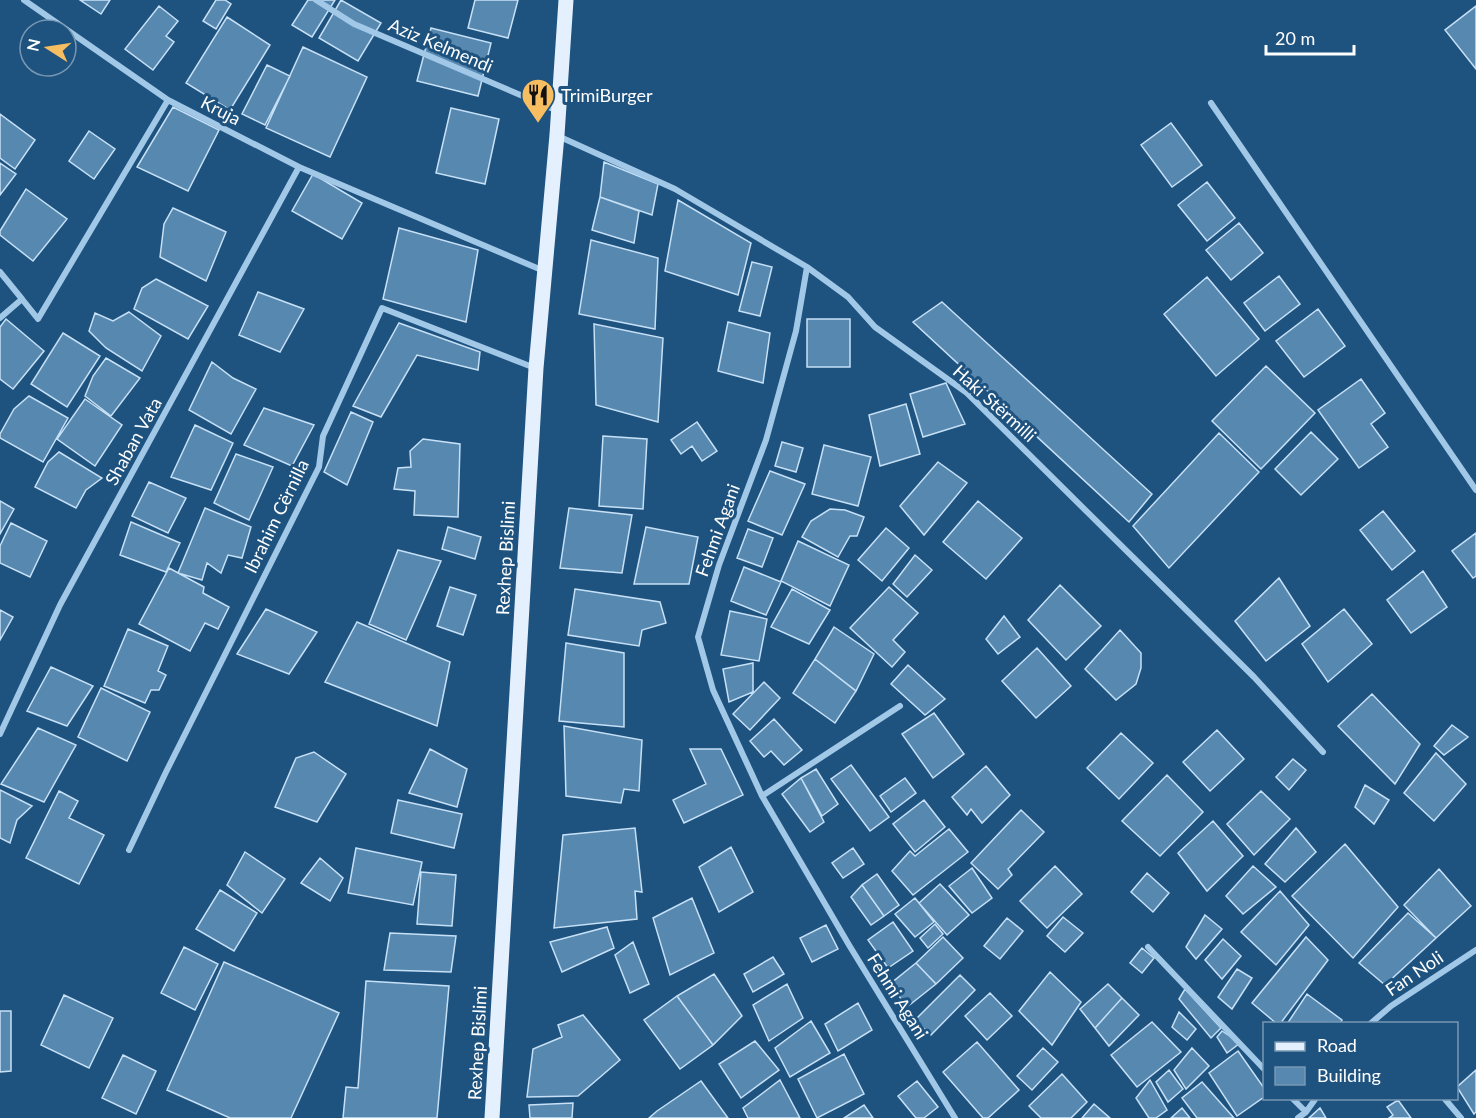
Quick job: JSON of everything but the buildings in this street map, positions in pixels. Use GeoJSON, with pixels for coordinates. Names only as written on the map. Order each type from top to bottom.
{"type":"FeatureCollection","features":[{"type":"Feature","properties":{"kind":"main road","name":"Rexhep Bislimi"},"geometry":{"type":"LineString","coordinates":[[492,1118],[536,368],[557,135],[566,0]]}},
{"type":"Feature","properties":{"kind":"street","name":"Kruja"},"geometry":{"type":"LineString","coordinates":[[24,0],[168,100],[299,167],[544,271]]}},
{"type":"Feature","properties":{"kind":"street","name":"Aziz Kelmendi"},"geometry":{"type":"LineString","coordinates":[[316,0],[354,24],[558,112]]}},
{"type":"Feature","properties":{"kind":"street"},"geometry":{"type":"LineString","coordinates":[[0,272],[38,320],[168,100]]}},
{"type":"Feature","properties":{"kind":"street"},"geometry":{"type":"LineString","coordinates":[[1211,103],[1476,490]]}},
{"type":"Feature","properties":{"kind":"street","name":"Haki Stërmilli"},"geometry":{"type":"LineString","coordinates":[[557,135],[675,189],[807,267],[848,297],[875,327],[967,393],[1254,677],[1323,752]]}},
{"type":"Feature","properties":{"kind":"street","name":"Shaban Vata"},"geometry":{"type":"LineString","coordinates":[[0,734],[60,605],[299,167]]}},
{"type":"Feature","properties":{"kind":"street","name":"Fehmi Agani"},"geometry":{"type":"LineString","coordinates":[[807,267],[796,331],[766,440],[719,565],[698,637],[713,690],[762,796],[849,945],[955,1118]]}},
{"type":"Feature","properties":{"kind":"street"},"geometry":{"type":"LineString","coordinates":[[0,318],[22,299]]}},
{"type":"Feature","properties":{"kind":"street","name":"Ibrahim Cërnilla"},"geometry":{"type":"LineString","coordinates":[[129,850],[319,467],[323,436],[382,308],[536,368]]}},
{"type":"Feature","properties":{"kind":"street"},"geometry":{"type":"LineString","coordinates":[[762,796],[900,706]]}},
{"type":"Feature","properties":{"kind":"street"},"geometry":{"type":"LineString","coordinates":[[1148,947],[1263,1068]]}},
{"type":"Feature","properties":{"kind":"street","name":"Fan Noli"},"geometry":{"type":"LineString","coordinates":[[1373,1022],[1476,950]]}},
{"type":"Feature","properties":{"kind":"street"},"geometry":{"type":"LineString","coordinates":[[1294,1100],[1306,1112]]}},
{"type":"Feature","properties":{"kind":"street"},"geometry":{"type":"LineString","coordinates":[[1298,1118],[1306,1112],[1315,1100]]}},
{"type":"Feature","properties":{"kind":"street"},"geometry":{"type":"LineString","coordinates":[[1446,1100],[1461,1118]]}},
{"type":"Feature","properties":{"kind":"place","name":"TrimiBurger"},"geometry":{"type":"Point","coordinates":[538,124]}}]}
